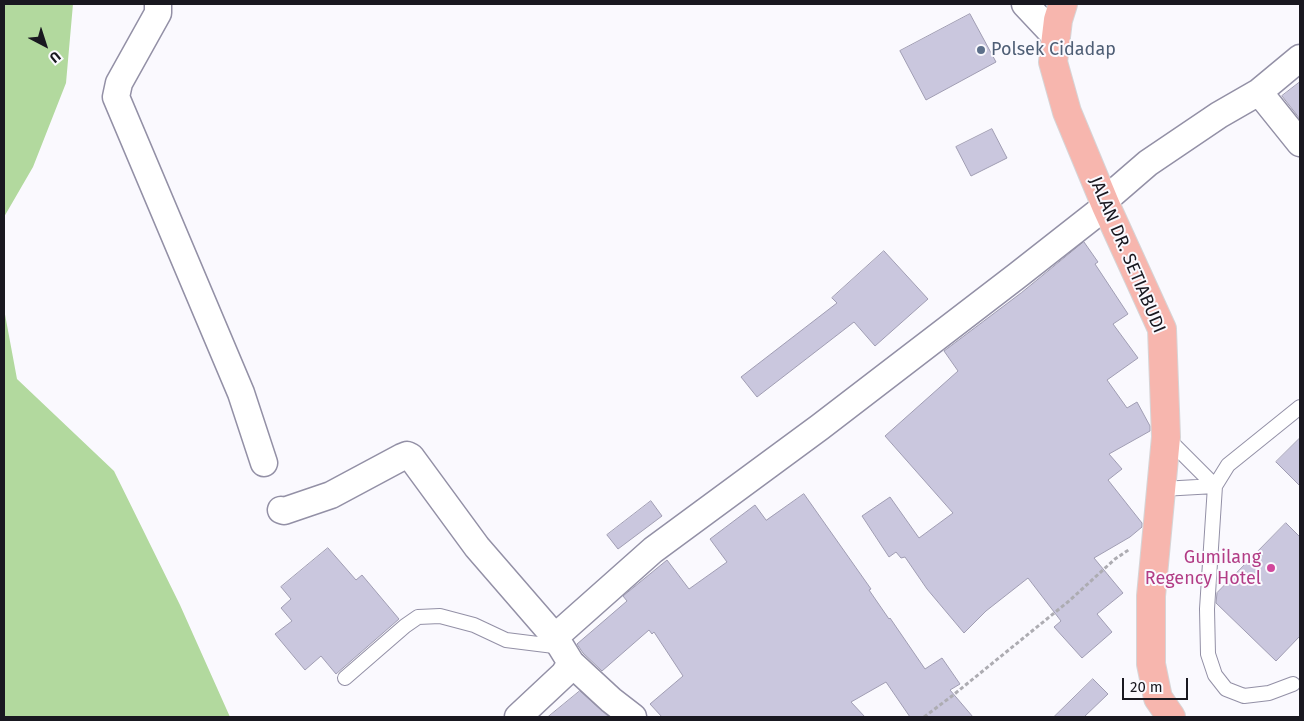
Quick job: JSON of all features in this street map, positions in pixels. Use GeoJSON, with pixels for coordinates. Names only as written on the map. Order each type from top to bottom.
{"type":"FeatureCollection","features":[{"type":"Feature","properties":{"kind":"main road","name":"JALAN DR. SETIABUDI"},"geometry":{"type":"LineString","coordinates":[[1063,4],[1058,20],[1053,62],[1067,112],[1105,203],[1162,330],[1166,437],[1151,596],[1151,664],[1158,698],[1169,717]]}},
{"type":"Feature","properties":{"kind":"street"},"geometry":{"type":"LineString","coordinates":[[158,4],[158,13],[119,83],[116,97],[241,393],[264,463]]}},
{"type":"Feature","properties":{"kind":"street"},"geometry":{"type":"LineString","coordinates":[[1025,4],[1056,37]]}},
{"type":"Feature","properties":{"kind":"street"},"geometry":{"type":"LineString","coordinates":[[518,717],[564,674],[562,649],[653,550],[1002,288],[1105,203],[1148,163],[1259,92],[1300,58]]}},
{"type":"Feature","properties":{"kind":"street"},"geometry":{"type":"LineString","coordinates":[[1259,92],[1300,143]]}},
{"type":"Feature","properties":{"kind":"street"},"geometry":{"type":"LineString","coordinates":[[281,510],[284,511],[330,495],[408,455],[417,462],[453,516],[562,649],[611,700],[633,717]]}},
{"type":"Feature","properties":{"kind":"lane"},"geometry":{"type":"LineString","coordinates":[[1293,684],[1269,693],[1244,696],[1226,688],[1215,675],[1208,654],[1207,609],[1215,486],[1228,465],[1300,407]]}},
{"type":"Feature","properties":{"kind":"lane"},"geometry":{"type":"LineString","coordinates":[[1166,437],[1215,486]]}},
{"type":"Feature","properties":{"kind":"lane"},"geometry":{"type":"LineString","coordinates":[[1162,489],[1215,486]]}},
{"type":"Feature","properties":{"kind":"lane"},"geometry":{"type":"LineString","coordinates":[[344,678],[418,617],[440,616],[474,625],[506,640],[562,649]]}},
{"type":"Feature","properties":{"kind":"path"},"geometry":{"type":"LineString","coordinates":[[924,717],[1068,601],[1126,551],[1137,546],[1157,542]]}},
{"type":"Feature","properties":{"kind":"green space"},"geometry":{"type":"Polygon","coordinates":[[[4,4],[73,4],[66,83],[33,167],[4,217],[4,4]]]}},
{"type":"Feature","properties":{"kind":"green space"},"geometry":{"type":"Polygon","coordinates":[[[4,309],[17,379],[114,471],[180,605],[230,717],[4,717],[4,309]]]}},
{"type":"Feature","properties":{"kind":"building"},"geometry":{"type":"Polygon","coordinates":[[[970,14],[996,62],[926,100],[900,51],[970,14]]]}},
{"type":"Feature","properties":{"kind":"building"},"geometry":{"type":"Polygon","coordinates":[[[1300,82],[1300,119],[1282,96],[1300,82]]]}},
{"type":"Feature","properties":{"kind":"building"},"geometry":{"type":"Polygon","coordinates":[[[992,129],[1007,158],[971,176],[956,147],[992,129]]]}},
{"type":"Feature","properties":{"kind":"building"},"geometry":{"type":"Polygon","coordinates":[[[1084,242],[1098,262],[1095,264],[1128,314],[1113,324],[1138,358],[1107,380],[1127,408],[1137,402],[1150,426],[1150,431],[1109,454],[1122,469],[1108,480],[1142,523],[1142,527],[1130,537],[1094,558],[1123,593],[1097,614],[1112,632],[1082,658],[1054,627],[1061,621],[1028,578],[986,611],[964,633],[927,589],[905,557],[901,558],[896,552],[889,557],[862,516],[890,497],[919,538],[953,513],[885,436],[958,371],[944,351],[1021,293],[1084,242]]]}},
{"type":"Feature","properties":{"kind":"building"},"geometry":{"type":"Polygon","coordinates":[[[884,251],[928,299],[875,346],[854,322],[757,397],[741,377],[837,303],[832,298],[884,251]]]}},
{"type":"Feature","properties":{"kind":"building"},"geometry":{"type":"Polygon","coordinates":[[[1300,438],[1300,486],[1276,462],[1300,438]]]}},
{"type":"Feature","properties":{"kind":"building"},"geometry":{"type":"Polygon","coordinates":[[[804,494],[925,669],[942,658],[960,684],[950,690],[973,717],[910,717],[886,682],[851,702],[865,717],[662,717],[650,704],[683,676],[654,632],[652,634],[649,630],[602,671],[583,653],[577,644],[627,601],[623,596],[667,560],[689,589],[727,562],[710,539],[755,505],[766,520],[804,494]]]}},
{"type":"Feature","properties":{"kind":"building"},"geometry":{"type":"Polygon","coordinates":[[[651,501],[662,516],[618,549],[607,535],[651,501]]]}},
{"type":"Feature","properties":{"kind":"building","name":"Gumilang Regency Hotel"},"geometry":{"type":"Polygon","coordinates":[[[1286,523],[1300,537],[1300,636],[1276,661],[1216,603],[1217,593],[1286,523]]]}},
{"type":"Feature","properties":{"kind":"building"},"geometry":{"type":"Polygon","coordinates":[[[328,548],[356,580],[362,575],[399,619],[336,674],[321,656],[305,670],[275,634],[292,621],[281,608],[291,599],[281,587],[328,548]]]}},
{"type":"Feature","properties":{"kind":"building"},"geometry":{"type":"Polygon","coordinates":[[[1093,679],[1108,694],[1084,717],[1054,717],[1093,679]]]}},
{"type":"Feature","properties":{"kind":"building"},"geometry":{"type":"Polygon","coordinates":[[[580,691],[609,717],[548,717],[580,691]]]}},
{"type":"Feature","properties":{"kind":"place","name":"Polsek Cidadap"},"geometry":{"type":"Point","coordinates":[981,50]}},
{"type":"Feature","properties":{"kind":"place","name":"Gumilang Regency Hotel"},"geometry":{"type":"Point","coordinates":[1271,568]}}]}
